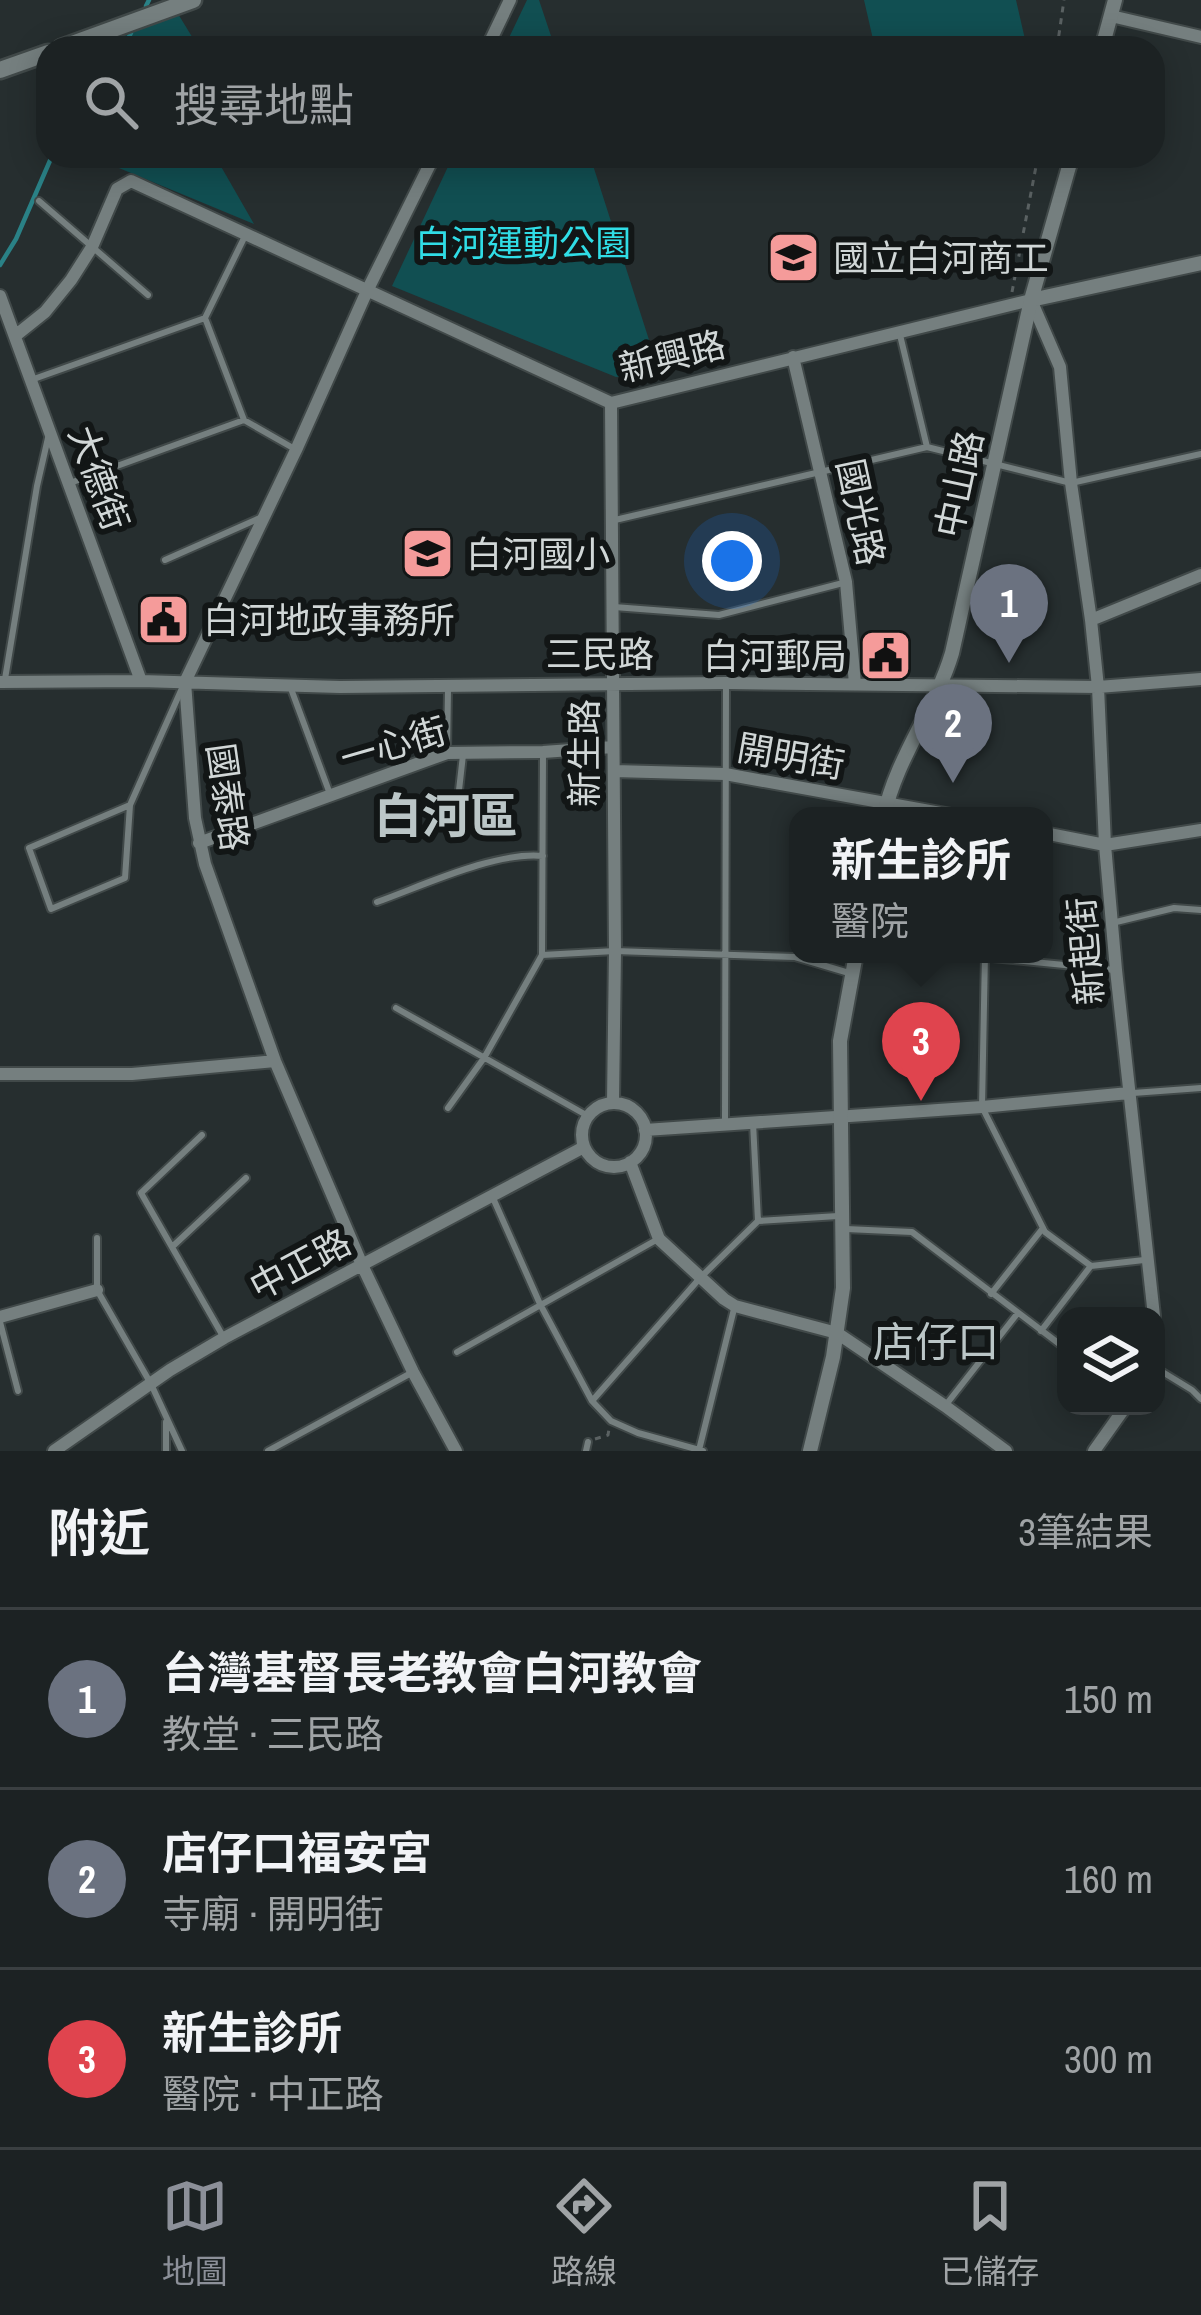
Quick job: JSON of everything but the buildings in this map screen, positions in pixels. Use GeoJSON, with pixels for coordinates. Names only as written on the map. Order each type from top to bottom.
{"type":"FeatureCollection","features":[{"type":"Feature","properties":{"kind":"main road"},"geometry":{"type":"LineString","coordinates":[[94,36],[193,0]]}},
{"type":"Feature","properties":{"kind":"main road"},"geometry":{"type":"LineString","coordinates":[[0,70],[36,57]]}},
{"type":"Feature","properties":{"kind":"street"},"geometry":{"type":"LineString","coordinates":[[493,36],[510,0]]}},
{"type":"Feature","properties":{"kind":"street"},"geometry":{"type":"LineString","coordinates":[[1113,8],[1201,37]]}},
{"type":"Feature","properties":{"kind":"street"},"geometry":{"type":"LineString","coordinates":[[184,682],[428,168]]}},
{"type":"Feature","properties":{"kind":"street","name":"中山路"},"geometry":{"type":"LineString","coordinates":[[886,807],[901,764],[943,686],[1031,300],[1069,168]]}},
{"type":"Feature","properties":{"kind":"street","name":"新興路"},"geometry":{"type":"LineString","coordinates":[[92,247],[112,198],[123,184],[143,184],[611,403],[793,356],[1201,263]]}},
{"type":"Feature","properties":{"kind":"street"},"geometry":{"type":"LineString","coordinates":[[15,336],[45,312],[92,247]]}},
{"type":"Feature","properties":{"kind":"street","name":"大德街"},"geometry":{"type":"LineString","coordinates":[[0,296],[141,681]]}},
{"type":"Feature","properties":{"kind":"street","name":"新起街"},"geometry":{"type":"LineString","coordinates":[[1031,300],[1060,368],[1091,620],[1116,970],[1153,1307]]}},
{"type":"Feature","properties":{"kind":"street","name":"國光路"},"geometry":{"type":"LineString","coordinates":[[793,356],[846,582],[855,684]]}},
{"type":"Feature","properties":{"kind":"street","name":"新生路"},"geometry":{"type":"LineString","coordinates":[[611,403],[613,1103]]}},
{"type":"Feature","properties":{"kind":"street"},"geometry":{"type":"LineString","coordinates":[[1091,620],[1201,574]]}},
{"type":"Feature","properties":{"kind":"street","name":"三民路"},"geometry":{"type":"LineString","coordinates":[[2,682],[1099,687],[1201,679]]}},
{"type":"Feature","properties":{"kind":"street","name":"國泰路"},"geometry":{"type":"LineString","coordinates":[[184,682],[199,843],[275,1060],[362,1265],[455,1451]]}},
{"type":"Feature","properties":{"kind":"street","name":"一心街"},"geometry":{"type":"LineString","coordinates":[[199,843],[447,753],[613,747]]}},
{"type":"Feature","properties":{"kind":"street","name":"開明街"},"geometry":{"type":"LineString","coordinates":[[614,771],[725,774],[876,807]]}},
{"type":"Feature","properties":{"kind":"street"},"geometry":{"type":"LineString","coordinates":[[1053,835],[1105,844],[1201,830]]}},
{"type":"Feature","properties":{"kind":"street"},"geometry":{"type":"LineString","coordinates":[[810,1451],[833,1358],[843,1288],[840,1041],[854,963]]}},
{"type":"Feature","properties":{"kind":"street"},"geometry":{"type":"LineString","coordinates":[[0,1074],[132,1074],[275,1060]]}},
{"type":"Feature","properties":{"kind":"street"},"geometry":{"type":"LineString","coordinates":[[645,1130],[1129,1093]]}},
{"type":"Feature","properties":{"kind":"street"},"geometry":{"type":"LineString","coordinates":[[613,1103],[630,1108],[645,1130],[643,1149],[622,1166],[604,1165],[584,1148],[582,1131],[588,1116],[613,1103]]}},
{"type":"Feature","properties":{"kind":"street","name":"中正路"},"geometry":{"type":"LineString","coordinates":[[53,1451],[224,1338],[584,1148]]}},
{"type":"Feature","properties":{"kind":"street"},"geometry":{"type":"LineString","coordinates":[[630,1162],[659,1239],[735,1306],[837,1333],[1006,1451]]}},
{"type":"Feature","properties":{"kind":"street"},"geometry":{"type":"LineString","coordinates":[[0,1320],[97,1290]]}},
{"type":"Feature","properties":{"kind":"street"},"geometry":{"type":"LineString","coordinates":[[1094,1451],[1120,1415]]}},
{"type":"Feature","properties":{"kind":"lane"},"geometry":{"type":"LineString","coordinates":[[38,201],[148,295]]}},
{"type":"Feature","properties":{"kind":"lane"},"geometry":{"type":"LineString","coordinates":[[32,380],[205,318],[246,234]]}},
{"type":"Feature","properties":{"kind":"lane"},"geometry":{"type":"LineString","coordinates":[[205,318],[244,420],[296,450]]}},
{"type":"Feature","properties":{"kind":"lane"},"geometry":{"type":"LineString","coordinates":[[899,331],[927,447]]}},
{"type":"Feature","properties":{"kind":"lane"},"geometry":{"type":"LineString","coordinates":[[70,483],[244,420]]}},
{"type":"Feature","properties":{"kind":"lane"},"geometry":{"type":"LineString","coordinates":[[2,682],[50,429]]}},
{"type":"Feature","properties":{"kind":"lane"},"geometry":{"type":"LineString","coordinates":[[614,520],[927,447],[1071,483],[1201,454]]}},
{"type":"Feature","properties":{"kind":"lane"},"geometry":{"type":"LineString","coordinates":[[164,560],[264,516]]}},
{"type":"Feature","properties":{"kind":"lane"},"geometry":{"type":"LineString","coordinates":[[614,607],[718,615],[846,582]]}},
{"type":"Feature","properties":{"kind":"lane"},"geometry":{"type":"LineString","coordinates":[[130,806],[29,848],[51,909],[124,878],[130,806],[184,682]]}},
{"type":"Feature","properties":{"kind":"lane"},"geometry":{"type":"LineString","coordinates":[[724,1125],[726,683]]}},
{"type":"Feature","properties":{"kind":"lane"},"geometry":{"type":"LineString","coordinates":[[447,753],[448,685]]}},
{"type":"Feature","properties":{"kind":"lane"},"geometry":{"type":"LineString","coordinates":[[290,686],[330,794]]}},
{"type":"Feature","properties":{"kind":"lane"},"geometry":{"type":"LineString","coordinates":[[458,799],[464,752]]}},
{"type":"Feature","properties":{"kind":"lane"},"geometry":{"type":"LineString","coordinates":[[448,1108],[484,1058],[542,955],[543,752]]}},
{"type":"Feature","properties":{"kind":"lane"},"geometry":{"type":"LineString","coordinates":[[377,902],[471,868],[526,854],[543,856]]}},
{"type":"Feature","properties":{"kind":"lane"},"geometry":{"type":"LineString","coordinates":[[1112,923],[1174,908],[1201,910]]}},
{"type":"Feature","properties":{"kind":"lane"},"geometry":{"type":"LineString","coordinates":[[542,955],[615,951],[789,957]]}},
{"type":"Feature","properties":{"kind":"lane"},"geometry":{"type":"LineString","coordinates":[[815,963],[852,974]]}},
{"type":"Feature","properties":{"kind":"lane"},"geometry":{"type":"LineString","coordinates":[[985,963],[982,1107],[1043,1228],[1090,1266],[1148,1259]]}},
{"type":"Feature","properties":{"kind":"lane"},"geometry":{"type":"LineString","coordinates":[[1050,963],[1116,970]]}},
{"type":"Feature","properties":{"kind":"lane"},"geometry":{"type":"LineString","coordinates":[[396,1009],[588,1116]]}},
{"type":"Feature","properties":{"kind":"lane"},"geometry":{"type":"LineString","coordinates":[[1129,1093],[1201,1088]]}},
{"type":"Feature","properties":{"kind":"lane"},"geometry":{"type":"LineString","coordinates":[[753,1123],[758,1222]]}},
{"type":"Feature","properties":{"kind":"lane"},"geometry":{"type":"LineString","coordinates":[[202,1135],[141,1193],[224,1338]]}},
{"type":"Feature","properties":{"kind":"lane"},"geometry":{"type":"LineString","coordinates":[[172,1246],[246,1178]]}},
{"type":"Feature","properties":{"kind":"lane"},"geometry":{"type":"LineString","coordinates":[[492,1196],[540,1304],[592,1401],[611,1421],[701,1450],[735,1306]]}},
{"type":"Feature","properties":{"kind":"lane"},"geometry":{"type":"LineString","coordinates":[[592,1401],[700,1278],[758,1222],[842,1222],[912,1232],[1057,1343]]}},
{"type":"Feature","properties":{"kind":"lane"},"geometry":{"type":"LineString","coordinates":[[991,1294],[1043,1228]]}},
{"type":"Feature","properties":{"kind":"lane"},"geometry":{"type":"LineString","coordinates":[[98,1238],[97,1290],[151,1384],[182,1451]]}},
{"type":"Feature","properties":{"kind":"lane"},"geometry":{"type":"LineString","coordinates":[[457,1352],[659,1239]]}},
{"type":"Feature","properties":{"kind":"lane"},"geometry":{"type":"LineString","coordinates":[[1041,1331],[1090,1266]]}},
{"type":"Feature","properties":{"kind":"lane"},"geometry":{"type":"LineString","coordinates":[[945,1406],[1017,1313]]}},
{"type":"Feature","properties":{"kind":"lane"},"geometry":{"type":"LineString","coordinates":[[0,1320],[18,1390]]}},
{"type":"Feature","properties":{"kind":"lane"},"geometry":{"type":"LineString","coordinates":[[268,1451],[413,1372]]}},
{"type":"Feature","properties":{"kind":"lane"},"geometry":{"type":"LineString","coordinates":[[1165,1373],[1201,1399]]}},
{"type":"Feature","properties":{"kind":"lane"},"geometry":{"type":"LineString","coordinates":[[166,1419],[166,1451]]}},
{"type":"Feature","properties":{"kind":"lane"},"geometry":{"type":"LineString","coordinates":[[978,1451],[988,1438]]}},
{"type":"Feature","properties":{"kind":"path"},"geometry":{"type":"LineString","coordinates":[[1059,36],[1064,0]]}},
{"type":"Feature","properties":{"kind":"path"},"geometry":{"type":"LineString","coordinates":[[1008,305],[1036,168]]}},
{"type":"Feature","properties":{"kind":"path"},"geometry":{"type":"LineString","coordinates":[[587,1446],[608,1435],[611,1421]]}},
{"type":"Feature","properties":{"kind":"green space"},"geometry":{"type":"Polygon","coordinates":[[[527,0],[539,0],[551,36],[510,36],[527,0]]]}},
{"type":"Feature","properties":{"kind":"green space"},"geometry":{"type":"Polygon","coordinates":[[[864,0],[1016,0],[1024,36],[872,36],[864,0]]]}},
{"type":"Feature","properties":{"kind":"green space"},"geometry":{"type":"Polygon","coordinates":[[[172,4],[192,36],[101,36],[106,28],[172,4]]]}},
{"type":"Feature","properties":{"kind":"green space"},"geometry":{"type":"Polygon","coordinates":[[[119,168],[222,168],[254,224],[119,168]]]}},
{"type":"Feature","properties":{"kind":"green space","name":"白河運動公園"},"geometry":{"type":"Polygon","coordinates":[[[447,168],[594,168],[659,371],[616,377],[392,286],[447,168]]]}},
{"type":"Feature","properties":{"kind":"waterway"},"geometry":{"type":"LineString","coordinates":[[146,6],[149,0]]}},
{"type":"Feature","properties":{"kind":"waterway"},"geometry":{"type":"LineString","coordinates":[[0,265],[47,168]]}},
{"type":"Feature","properties":{"kind":"place","name":"國立白河商工"},"geometry":{"type":"Point","coordinates":[794,258]}},
{"type":"Feature","properties":{"kind":"place","name":"白河國小"},"geometry":{"type":"Point","coordinates":[427,554]}},
{"type":"Feature","properties":{"kind":"place","name":"白河地政事務所"},"geometry":{"type":"Point","coordinates":[164,620]}},
{"type":"Feature","properties":{"kind":"place","name":"白河郵局"},"geometry":{"type":"Point","coordinates":[886,656]}},
{"type":"Feature","properties":{"kind":"place","name":"台灣基督長老教會白河教會"},"geometry":{"type":"Point","coordinates":[1009,663]}},
{"type":"Feature","properties":{"kind":"place","name":"店仔口福安宮"},"geometry":{"type":"Point","coordinates":[953,783]}},
{"type":"Feature","properties":{"kind":"place","name":"新生診所"},"geometry":{"type":"Point","coordinates":[921,1101]}},
{"type":"Feature","properties":{"kind":"district","name":"白河區"},"geometry":{"type":"Point","coordinates":[446,816]}},
{"type":"Feature","properties":{"kind":"district","name":"店仔口"},"geometry":{"type":"Point","coordinates":[936,1342]}}]}
